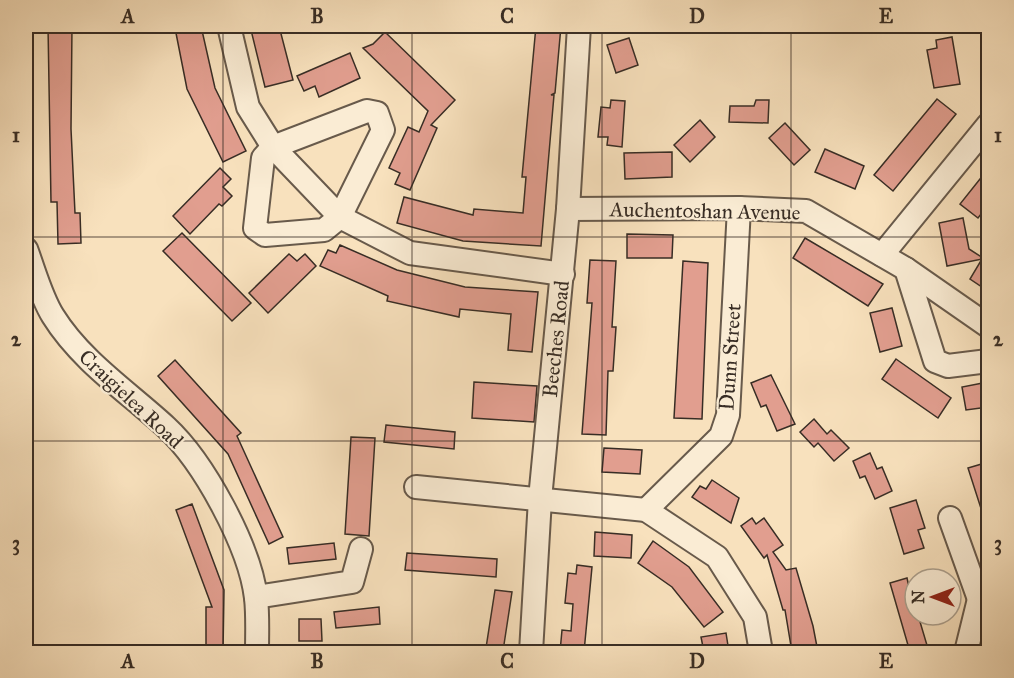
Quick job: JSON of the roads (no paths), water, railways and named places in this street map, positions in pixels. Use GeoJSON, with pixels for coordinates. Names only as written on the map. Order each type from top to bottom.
{"type":"FeatureCollection","features":[{"type":"Feature","properties":{"kind":"street"},"geometry":{"type":"LineString","coordinates":[[229,26],[248,107],[273,147],[340,217],[410,253],[563,274]]}},
{"type":"Feature","properties":{"kind":"street","name":"Beeches Road"},"geometry":{"type":"LineString","coordinates":[[531,652],[540,499],[568,209],[579,26]]}},
{"type":"Feature","properties":{"kind":"street"},"geometry":{"type":"LineString","coordinates":[[367,111],[377,113],[383,130],[340,217],[324,230],[265,235],[255,228],[263,158],[273,147],[367,111]]}},
{"type":"Feature","properties":{"kind":"street"},"geometry":{"type":"LineString","coordinates":[[882,255],[988,125]]}},
{"type":"Feature","properties":{"kind":"street","name":"Auchentoshan Avenue"},"geometry":{"type":"LineString","coordinates":[[568,209],[739,208],[806,211],[906,269],[988,326]]}},
{"type":"Feature","properties":{"kind":"street","name":"Dunn Street"},"geometry":{"type":"LineString","coordinates":[[646,510],[721,436],[728,415],[739,208]]}},
{"type":"Feature","properties":{"kind":"street","name":"Craigielea Road"},"geometry":{"type":"LineString","coordinates":[[26,249],[52,315],[76,347],[169,429],[201,469],[234,531],[256,597],[257,652]]}},
{"type":"Feature","properties":{"kind":"street"},"geometry":{"type":"LineString","coordinates":[[906,269],[934,361],[948,366],[988,361]]}},
{"type":"Feature","properties":{"kind":"street"},"geometry":{"type":"LineString","coordinates":[[416,488],[646,510],[717,557],[755,617],[760,652]]}},
{"type":"Feature","properties":{"kind":"street"},"geometry":{"type":"LineString","coordinates":[[950,518],[984,595],[966,652]]}},
{"type":"Feature","properties":{"kind":"street"},"geometry":{"type":"LineString","coordinates":[[256,597],[352,582],[361,549]]}}]}
